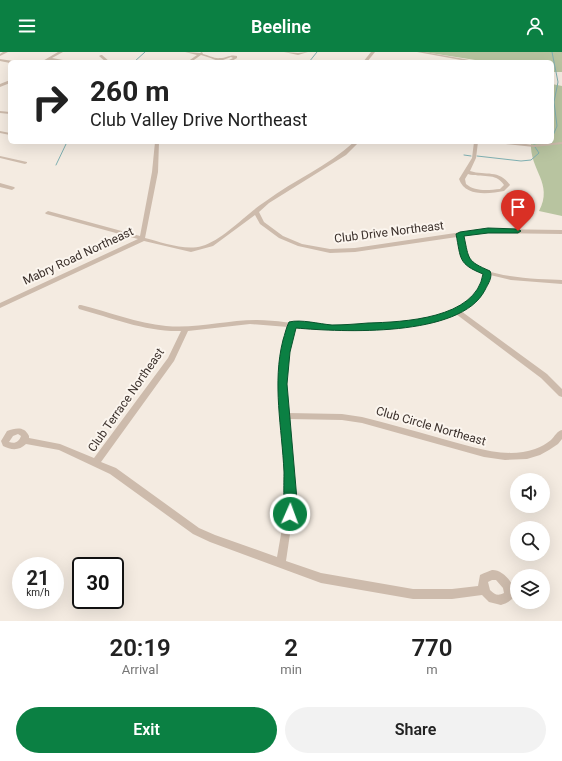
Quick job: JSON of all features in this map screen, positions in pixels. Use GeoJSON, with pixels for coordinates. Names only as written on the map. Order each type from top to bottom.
{"type":"FeatureCollection","features":[{"type":"Feature","properties":{"kind":"street"},"geometry":{"type":"LineString","coordinates":[[0,55],[6,52]]}},
{"type":"Feature","properties":{"kind":"street"},"geometry":{"type":"LineString","coordinates":[[49,59],[61,52]]}},
{"type":"Feature","properties":{"kind":"street"},"geometry":{"type":"LineString","coordinates":[[187,52],[202,53],[219,60]]}},
{"type":"Feature","properties":{"kind":"street"},"geometry":{"type":"LineString","coordinates":[[286,52],[298,54],[306,52]]}},
{"type":"Feature","properties":{"kind":"street"},"geometry":{"type":"LineString","coordinates":[[367,60],[373,52]]}},
{"type":"Feature","properties":{"kind":"street"},"geometry":{"type":"LineString","coordinates":[[419,52],[460,60]]}},
{"type":"Feature","properties":{"kind":"street"},"geometry":{"type":"LineString","coordinates":[[192,60],[202,53]]}},
{"type":"Feature","properties":{"kind":"street"},"geometry":{"type":"LineString","coordinates":[[101,56],[106,60]]}},
{"type":"Feature","properties":{"kind":"street"},"geometry":{"type":"LineString","coordinates":[[49,59],[57,60]]}},
{"type":"Feature","properties":{"kind":"street"},"geometry":{"type":"LineString","coordinates":[[523,144],[540,146],[562,143]]}},
{"type":"Feature","properties":{"kind":"street","name":"Mabry Road Northeast"},"geometry":{"type":"LineString","coordinates":[[0,306],[140,239],[146,227],[155,172],[157,144]]}},
{"type":"Feature","properties":{"kind":"street"},"geometry":{"type":"LineString","coordinates":[[48,213],[140,239],[191,250],[202,248],[216,242],[273,198],[344,154],[354,144]]}},
{"type":"Feature","properties":{"kind":"street"},"geometry":{"type":"LineString","coordinates":[[468,172],[473,174],[500,176],[504,179],[507,186],[505,189],[475,190],[468,188],[462,182],[462,177],[468,172],[474,158],[476,144]]}},
{"type":"Feature","properties":{"kind":"street"},"geometry":{"type":"LineString","coordinates":[[0,157],[25,163]]}},
{"type":"Feature","properties":{"kind":"street"},"geometry":{"type":"LineString","coordinates":[[0,185],[12,188]]}},
{"type":"Feature","properties":{"kind":"street","name":"Club Drive Northeast"},"geometry":{"type":"LineString","coordinates":[[256,211],[262,223],[281,237],[300,245],[323,250],[355,250],[482,231],[502,230],[538,233],[562,232]]}},
{"type":"Feature","properties":{"kind":"street"},"geometry":{"type":"LineString","coordinates":[[460,234],[465,260],[473,266],[488,272],[518,278],[562,282]]}},
{"type":"Feature","properties":{"kind":"street"},"geometry":{"type":"LineString","coordinates":[[81,307],[150,326],[185,329],[250,322],[332,328],[408,325],[433,320],[457,311],[468,304],[480,292],[488,272]]}},
{"type":"Feature","properties":{"kind":"street"},"geometry":{"type":"LineString","coordinates":[[457,311],[544,376],[562,394]]}},
{"type":"Feature","properties":{"kind":"street"},"geometry":{"type":"LineString","coordinates":[[281,564],[291,500],[282,384],[283,368],[292,325]]}},
{"type":"Feature","properties":{"kind":"street","name":"Club Terrace Northeast"},"geometry":{"type":"LineString","coordinates":[[96,462],[170,359],[185,329]]}},
{"type":"Feature","properties":{"kind":"street","name":"Club Circle Northeast"},"geometry":{"type":"LineString","coordinates":[[285,416],[342,417],[362,420],[502,457],[528,456],[554,443],[562,433]]}},
{"type":"Feature","properties":{"kind":"street"},"geometry":{"type":"LineString","coordinates":[[24,440],[60,447],[96,462],[133,484],[196,531],[213,539],[333,582],[413,594],[452,594],[484,590]]}},
{"type":"Feature","properties":{"kind":"green space"},"geometry":{"type":"Polygon","coordinates":[[[424,52],[562,52],[562,72],[554,72],[554,60],[475,60],[424,52]]]}},
{"type":"Feature","properties":{"kind":"green space"},"geometry":{"type":"Polygon","coordinates":[[[554,84],[562,86],[562,216],[539,211],[543,201],[543,184],[531,152],[531,144],[554,144],[554,84]]]}},
{"type":"Feature","properties":{"kind":"waterway"},"geometry":{"type":"LineString","coordinates":[[136,60],[145,52]]}},
{"type":"Feature","properties":{"kind":"waterway"},"geometry":{"type":"LineString","coordinates":[[311,60],[317,52]]}},
{"type":"Feature","properties":{"kind":"waterway"},"geometry":{"type":"LineString","coordinates":[[552,52],[554,60]]}},
{"type":"Feature","properties":{"kind":"waterway"},"geometry":{"type":"LineString","coordinates":[[554,62],[558,82],[554,102]]}},
{"type":"Feature","properties":{"kind":"waterway"},"geometry":{"type":"LineString","coordinates":[[554,102],[557,126],[554,133]]}},
{"type":"Feature","properties":{"kind":"waterway"},"geometry":{"type":"LineString","coordinates":[[56,165],[66,144]]}},
{"type":"Feature","properties":{"kind":"waterway"},"geometry":{"type":"LineString","coordinates":[[477,156],[521,161],[531,160],[539,153],[535,147]]}},
{"type":"Feature","properties":{"kind":"waterway"},"geometry":{"type":"LineString","coordinates":[[464,155],[471,156]]}},
{"type":"Feature","properties":{"kind":"route"},"geometry":{"type":"LineString","coordinates":[[290,514],[291,500],[289,463],[282,384],[285,352],[292,325],[332,328],[408,325],[446,316],[468,304],[480,292],[487,278],[488,272],[468,264],[465,260],[463,256],[460,234],[488,230],[518,231]]}}]}
